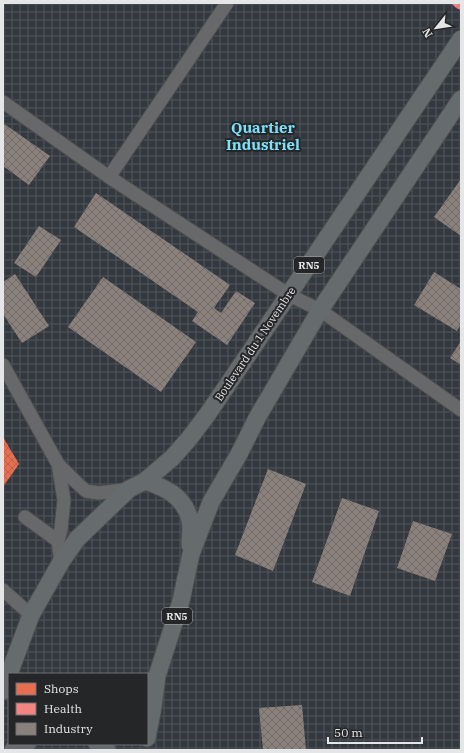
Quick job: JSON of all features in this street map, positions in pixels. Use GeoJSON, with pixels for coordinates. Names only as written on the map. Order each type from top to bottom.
{"type":"FeatureCollection","features":[{"type":"Feature","properties":{"kind":"main road","name":"Boulevard du 1 Novembre"},"geometry":{"type":"LineString","coordinates":[[10,673],[31,615],[62,562],[78,539],[129,489],[145,481],[172,458],[188,440],[207,415],[289,295],[461,39]]}},
{"type":"Feature","properties":{"kind":"main road","name":"RN5"},"geometry":{"type":"LineString","coordinates":[[148,688],[157,676],[181,601],[191,554],[211,502],[240,454],[257,418],[320,310],[461,99]]}},
{"type":"Feature","properties":{"kind":"main road","name":"RN5"},"geometry":{"type":"LineString","coordinates":[[145,481],[163,487],[178,498],[186,509],[190,521],[191,554]]}},
{"type":"Feature","properties":{"kind":"main road"},"geometry":{"type":"LineString","coordinates":[[148,732],[157,676]]}},
{"type":"Feature","properties":{"kind":"main road","name":"RN5"},"geometry":{"type":"LineString","coordinates":[[3,691],[8,678]]}},
{"type":"Feature","properties":{"kind":"main road"},"geometry":{"type":"LineString","coordinates":[[13,750],[24,745]]}},
{"type":"Feature","properties":{"kind":"street"},"geometry":{"type":"LineString","coordinates":[[109,178],[227,3]]}},
{"type":"Feature","properties":{"kind":"street"},"geometry":{"type":"LineString","coordinates":[[3,102],[109,178],[289,295],[320,310],[461,410]]}},
{"type":"Feature","properties":{"kind":"street"},"geometry":{"type":"LineString","coordinates":[[3,365],[58,464],[76,483],[86,491],[99,494],[129,489]]}},
{"type":"Feature","properties":{"kind":"street"},"geometry":{"type":"LineString","coordinates":[[58,464],[64,500],[61,529],[58,541],[62,562]]}},
{"type":"Feature","properties":{"kind":"street"},"geometry":{"type":"LineString","coordinates":[[25,517],[58,541]]}},
{"type":"Feature","properties":{"kind":"street"},"geometry":{"type":"LineString","coordinates":[[3,590],[31,615]]}},
{"type":"Feature","properties":{"kind":"shaded area"},"geometry":{"type":"Polygon","coordinates":[[[3,3],[461,3],[461,750],[3,750],[3,3]]]}},
{"type":"Feature","properties":{"kind":"building: Shops"},"geometry":{"type":"Polygon","coordinates":[[[3,437],[19,464],[3,487],[3,437]]]}},
{"type":"Feature","properties":{"kind":"building: Health"},"geometry":{"type":"Polygon","coordinates":[[[451,3],[461,3],[461,10],[456,8],[451,3]]]}},
{"type":"Feature","properties":{"kind":"building: Industry"},"geometry":{"type":"Polygon","coordinates":[[[3,123],[50,156],[29,185],[3,166],[3,123]]]}},
{"type":"Feature","properties":{"kind":"building: Industry"},"geometry":{"type":"Polygon","coordinates":[[[461,179],[461,236],[434,217],[461,179]]]}},
{"type":"Feature","properties":{"kind":"building: Industry"},"geometry":{"type":"Polygon","coordinates":[[[96,193],[230,285],[214,308],[221,313],[236,291],[255,303],[227,345],[192,321],[198,312],[74,227],[96,193]]]}},
{"type":"Feature","properties":{"kind":"building: Industry"},"geometry":{"type":"Polygon","coordinates":[[[39,226],[61,240],[36,277],[14,263],[39,226]]]}},
{"type":"Feature","properties":{"kind":"building: Industry"},"geometry":{"type":"Polygon","coordinates":[[[434,272],[461,289],[461,324],[457,331],[414,305],[434,272]]]}},
{"type":"Feature","properties":{"kind":"building: Industry"},"geometry":{"type":"Polygon","coordinates":[[[15,274],[49,326],[22,343],[3,314],[3,282],[15,274]]]}},
{"type":"Feature","properties":{"kind":"building: Industry"},"geometry":{"type":"Polygon","coordinates":[[[103,277],[196,342],[161,392],[68,327],[103,277]]]}},
{"type":"Feature","properties":{"kind":"building: Industry"},"geometry":{"type":"Polygon","coordinates":[[[461,341],[461,365],[450,358],[461,341]]]}},
{"type":"Feature","properties":{"kind":"building: Industry"},"geometry":{"type":"Polygon","coordinates":[[[268,469],[306,484],[273,571],[235,555],[268,469]]]}},
{"type":"Feature","properties":{"kind":"building: Industry"},"geometry":{"type":"Polygon","coordinates":[[[342,498],[379,511],[350,596],[312,582],[342,498]]]}},
{"type":"Feature","properties":{"kind":"building: Industry"},"geometry":{"type":"Polygon","coordinates":[[[413,521],[452,534],[435,581],[397,568],[413,521]]]}},
{"type":"Feature","properties":{"kind":"building: Industry"},"geometry":{"type":"Polygon","coordinates":[[[302,705],[306,750],[263,750],[259,708],[302,705]]]}},
{"type":"Feature","properties":{"kind":"district","name":"Quartier Industriel"},"geometry":{"type":"Point","coordinates":[263,136]}}]}
